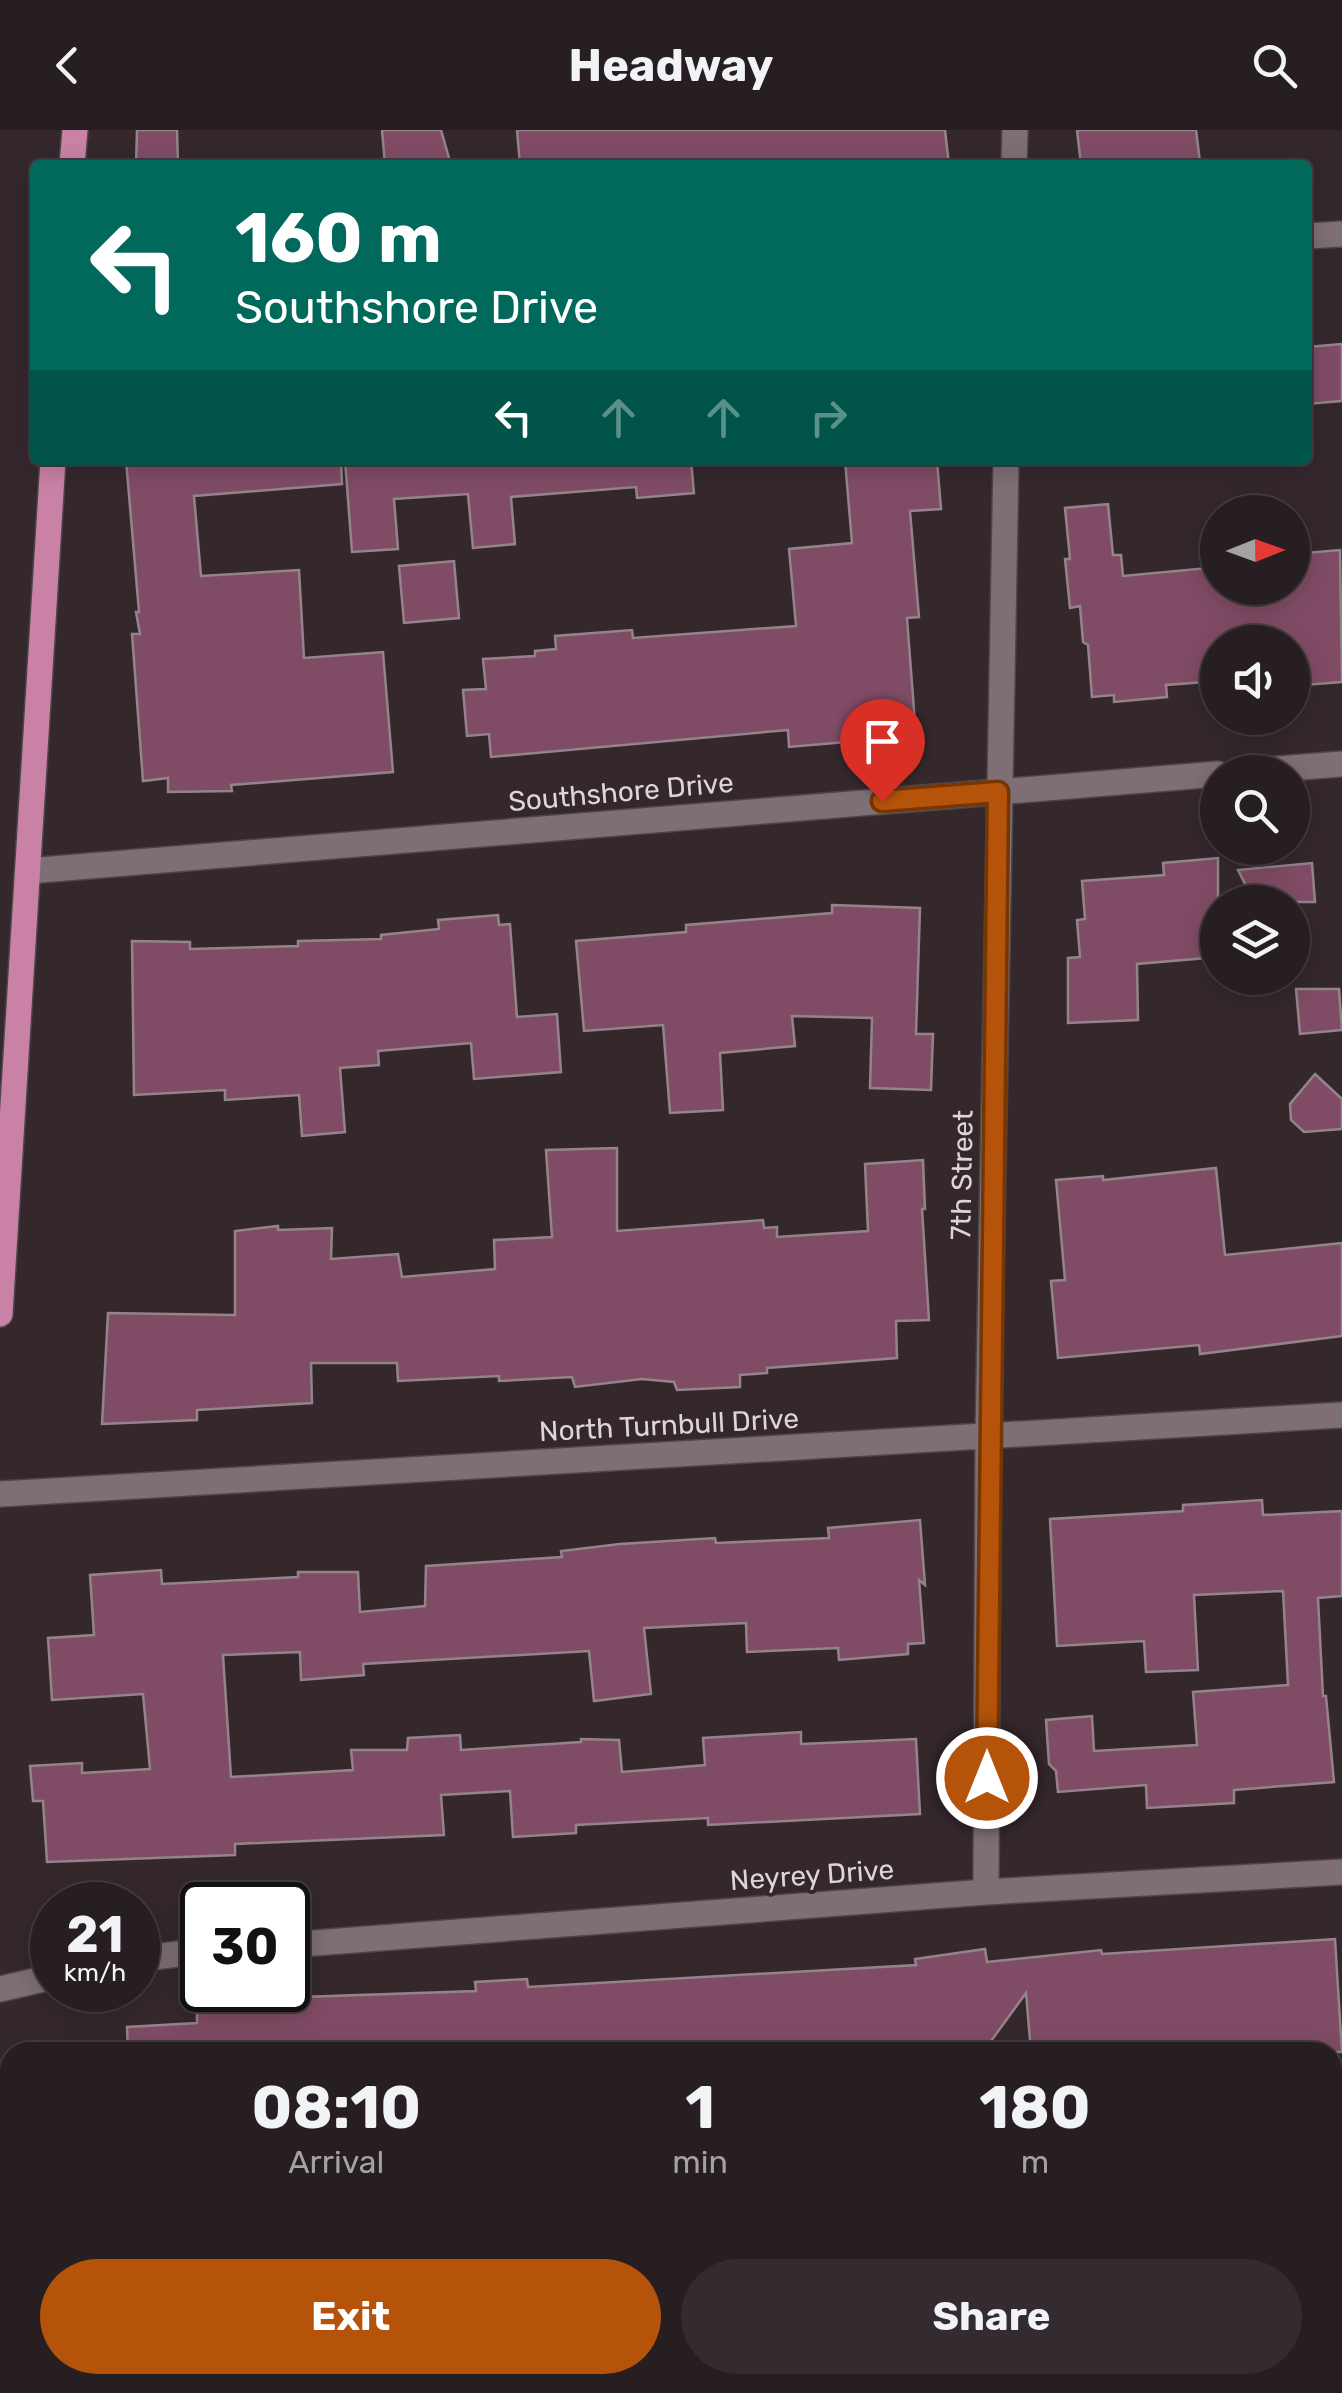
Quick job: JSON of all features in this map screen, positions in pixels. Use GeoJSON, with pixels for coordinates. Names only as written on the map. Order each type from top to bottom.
{"type":"FeatureCollection","features":[{"type":"Feature","properties":{"kind":"main road"},"geometry":{"type":"LineString","coordinates":[[72,160],[75,130]]}},
{"type":"Feature","properties":{"kind":"main road"},"geometry":{"type":"LineString","coordinates":[[0,1314],[53,465]]}},
{"type":"Feature","properties":{"kind":"street"},"geometry":{"type":"LineString","coordinates":[[1014,160],[1015,130]]}},
{"type":"Feature","properties":{"kind":"street"},"geometry":{"type":"LineString","coordinates":[[1312,236],[1342,234]]}},
{"type":"Feature","properties":{"kind":"street","name":"7th Street"},"geometry":{"type":"LineString","coordinates":[[986,1892],[988,1437],[1006,465]]}},
{"type":"Feature","properties":{"kind":"street"},"geometry":{"type":"LineString","coordinates":[[1310,766],[1342,764]]}},
{"type":"Feature","properties":{"kind":"street","name":"Southshore Drive"},"geometry":{"type":"LineString","coordinates":[[28,871],[1200,775]]}},
{"type":"Feature","properties":{"kind":"street","name":"North Turnbull Drive"},"geometry":{"type":"LineString","coordinates":[[0,1494],[1342,1414]]}},
{"type":"Feature","properties":{"kind":"street","name":"Neyrey Drive"},"geometry":{"type":"LineString","coordinates":[[310,1943],[986,1892],[1342,1872]]}},
{"type":"Feature","properties":{"kind":"street"},"geometry":{"type":"LineString","coordinates":[[0,1989],[30,1983]]}},
{"type":"Feature","properties":{"kind":"building"},"geometry":{"type":"Polygon","coordinates":[[[137,130],[177,130],[178,160],[136,160],[137,130]]]}},
{"type":"Feature","properties":{"kind":"building"},"geometry":{"type":"Polygon","coordinates":[[[382,130],[441,130],[450,160],[385,160],[382,130]]]}},
{"type":"Feature","properties":{"kind":"building"},"geometry":{"type":"Polygon","coordinates":[[[517,130],[945,130],[948,160],[520,160],[517,130]]]}},
{"type":"Feature","properties":{"kind":"building"},"geometry":{"type":"Polygon","coordinates":[[[1077,130],[1196,130],[1200,160],[1080,160],[1077,130]]]}},
{"type":"Feature","properties":{"kind":"building"},"geometry":{"type":"Polygon","coordinates":[[[1342,344],[1342,401],[1312,404],[1312,347],[1342,344]]]}},
{"type":"Feature","properties":{"kind":"building"},"geometry":{"type":"Polygon","coordinates":[[[126,465],[341,465],[342,484],[194,496],[201,576],[299,570],[304,658],[383,652],[393,772],[231,785],[232,791],[168,792],[168,778],[143,781],[132,634],[140,634],[126,465]]]}},
{"type":"Feature","properties":{"kind":"building"},"geometry":{"type":"Polygon","coordinates":[[[345,465],[691,465],[694,493],[637,498],[636,487],[511,497],[515,544],[473,548],[468,494],[394,499],[398,549],[352,552],[345,465]]]}},
{"type":"Feature","properties":{"kind":"building"},"geometry":{"type":"Polygon","coordinates":[[[845,465],[937,465],[941,509],[910,511],[919,617],[907,618],[916,736],[789,747],[788,730],[491,757],[489,734],[467,736],[463,690],[486,689],[483,659],[535,656],[535,651],[556,649],[555,636],[632,630],[633,638],[796,626],[789,549],[852,543],[845,465]]]}},
{"type":"Feature","properties":{"kind":"building"},"geometry":{"type":"Polygon","coordinates":[[[1108,504],[1113,555],[1121,555],[1123,576],[1200,569],[1200,605],[1310,605],[1310,553],[1340,550],[1342,682],[1310,685],[1310,625],[1200,625],[1200,682],[1166,685],[1167,697],[1114,702],[1114,695],[1092,697],[1080,606],[1070,608],[1065,508],[1108,504]]]}},
{"type":"Feature","properties":{"kind":"building"},"geometry":{"type":"Polygon","coordinates":[[[454,561],[459,618],[404,623],[399,566],[454,561]]]}},
{"type":"Feature","properties":{"kind":"building"},"geometry":{"type":"Polygon","coordinates":[[[1200,860],[1200,865],[1218,865],[1218,885],[1200,885],[1200,959],[1137,964],[1138,1020],[1068,1023],[1068,958],[1080,957],[1077,920],[1085,919],[1082,881],[1164,875],[1163,863],[1200,860]]]}},
{"type":"Feature","properties":{"kind":"building"},"geometry":{"type":"Polygon","coordinates":[[[1310,865],[1315,902],[1310,902],[1310,885],[1246,885],[1238,870],[1310,865]]]}},
{"type":"Feature","properties":{"kind":"building"},"geometry":{"type":"Polygon","coordinates":[[[832,905],[920,908],[916,1034],[933,1034],[931,1090],[870,1088],[872,1018],[792,1016],[795,1046],[720,1053],[723,1110],[670,1113],[663,1025],[584,1031],[576,941],[686,932],[686,925],[832,913],[832,905]]]}},
{"type":"Feature","properties":{"kind":"building"},"geometry":{"type":"Polygon","coordinates":[[[498,915],[499,925],[510,924],[517,1017],[557,1014],[561,1072],[474,1079],[471,1043],[378,1051],[379,1065],[340,1068],[345,1132],[302,1136],[299,1095],[225,1100],[225,1090],[134,1095],[132,941],[190,942],[190,949],[298,946],[298,941],[381,939],[381,935],[439,929],[438,920],[498,915]]]}},
{"type":"Feature","properties":{"kind":"building"},"geometry":{"type":"Polygon","coordinates":[[[1310,989],[1339,989],[1342,1030],[1300,1034],[1297,995],[1310,995],[1310,989]]]}},
{"type":"Feature","properties":{"kind":"building"},"geometry":{"type":"Polygon","coordinates":[[[1315,1074],[1342,1099],[1342,1129],[1304,1132],[1291,1120],[1290,1104],[1315,1074]]]}},
{"type":"Feature","properties":{"kind":"building"},"geometry":{"type":"Polygon","coordinates":[[[617,1148],[617,1231],[763,1220],[764,1228],[777,1227],[777,1237],[868,1231],[865,1164],[923,1160],[929,1320],[896,1321],[897,1358],[767,1368],[767,1373],[740,1375],[740,1387],[677,1390],[674,1382],[642,1379],[575,1387],[572,1377],[398,1381],[397,1363],[311,1363],[312,1403],[197,1410],[197,1420],[102,1424],[108,1313],[235,1315],[235,1231],[278,1226],[278,1230],[332,1228],[331,1259],[398,1254],[402,1277],[495,1269],[494,1240],[552,1237],[546,1150],[617,1148]]]}},
{"type":"Feature","properties":{"kind":"building"},"geometry":{"type":"Polygon","coordinates":[[[1216,1168],[1225,1255],[1342,1243],[1342,1336],[1200,1354],[1199,1345],[1058,1358],[1051,1281],[1065,1280],[1056,1180],[1103,1176],[1103,1180],[1216,1168]]]}},
{"type":"Feature","properties":{"kind":"building"},"geometry":{"type":"Polygon","coordinates":[[[1262,1500],[1263,1515],[1342,1511],[1342,1596],[1318,1598],[1323,1696],[1334,1782],[1234,1790],[1234,1803],[1147,1808],[1146,1785],[1058,1792],[1056,1771],[1049,1764],[1046,1720],[1092,1716],[1094,1751],[1197,1745],[1193,1692],[1288,1685],[1283,1591],[1194,1595],[1198,1670],[1146,1672],[1144,1641],[1057,1646],[1050,1519],[1183,1511],[1183,1505],[1262,1500]]]}},
{"type":"Feature","properties":{"kind":"building"},"geometry":{"type":"Polygon","coordinates":[[[920,1520],[924,1643],[908,1644],[908,1654],[839,1660],[838,1648],[747,1652],[746,1623],[644,1628],[651,1694],[594,1701],[589,1651],[363,1664],[364,1675],[301,1680],[300,1652],[223,1655],[231,1777],[353,1770],[351,1750],[407,1750],[408,1738],[460,1735],[461,1750],[581,1739],[619,1740],[622,1772],[705,1765],[703,1738],[801,1732],[801,1744],[916,1739],[920,1814],[708,1825],[708,1818],[576,1825],[576,1833],[513,1837],[510,1791],[441,1795],[444,1835],[235,1844],[235,1855],[47,1862],[43,1801],[33,1801],[30,1766],[82,1763],[82,1773],[150,1769],[143,1694],[52,1700],[48,1638],[94,1635],[90,1575],[161,1570],[162,1584],[298,1577],[298,1572],[358,1572],[360,1612],[425,1606],[426,1566],[562,1557],[561,1551],[620,1544],[715,1538],[716,1543],[829,1538],[828,1528],[920,1520]]]}},
{"type":"Feature","properties":{"kind":"building"},"geometry":{"type":"Polygon","coordinates":[[[1335,1939],[1341,2042],[1030,2042],[1026,1993],[990,2042],[128,2042],[127,2027],[197,2023],[197,2012],[310,2012],[310,1997],[476,1991],[475,1982],[527,1979],[528,1987],[916,1965],[915,1959],[985,1949],[987,1962],[1101,1950],[1102,1954],[1335,1939]]]}},
{"type":"Feature","properties":{"kind":"route"},"geometry":{"type":"LineString","coordinates":[[882,801],[998,792],[987,1778]]}}]}
